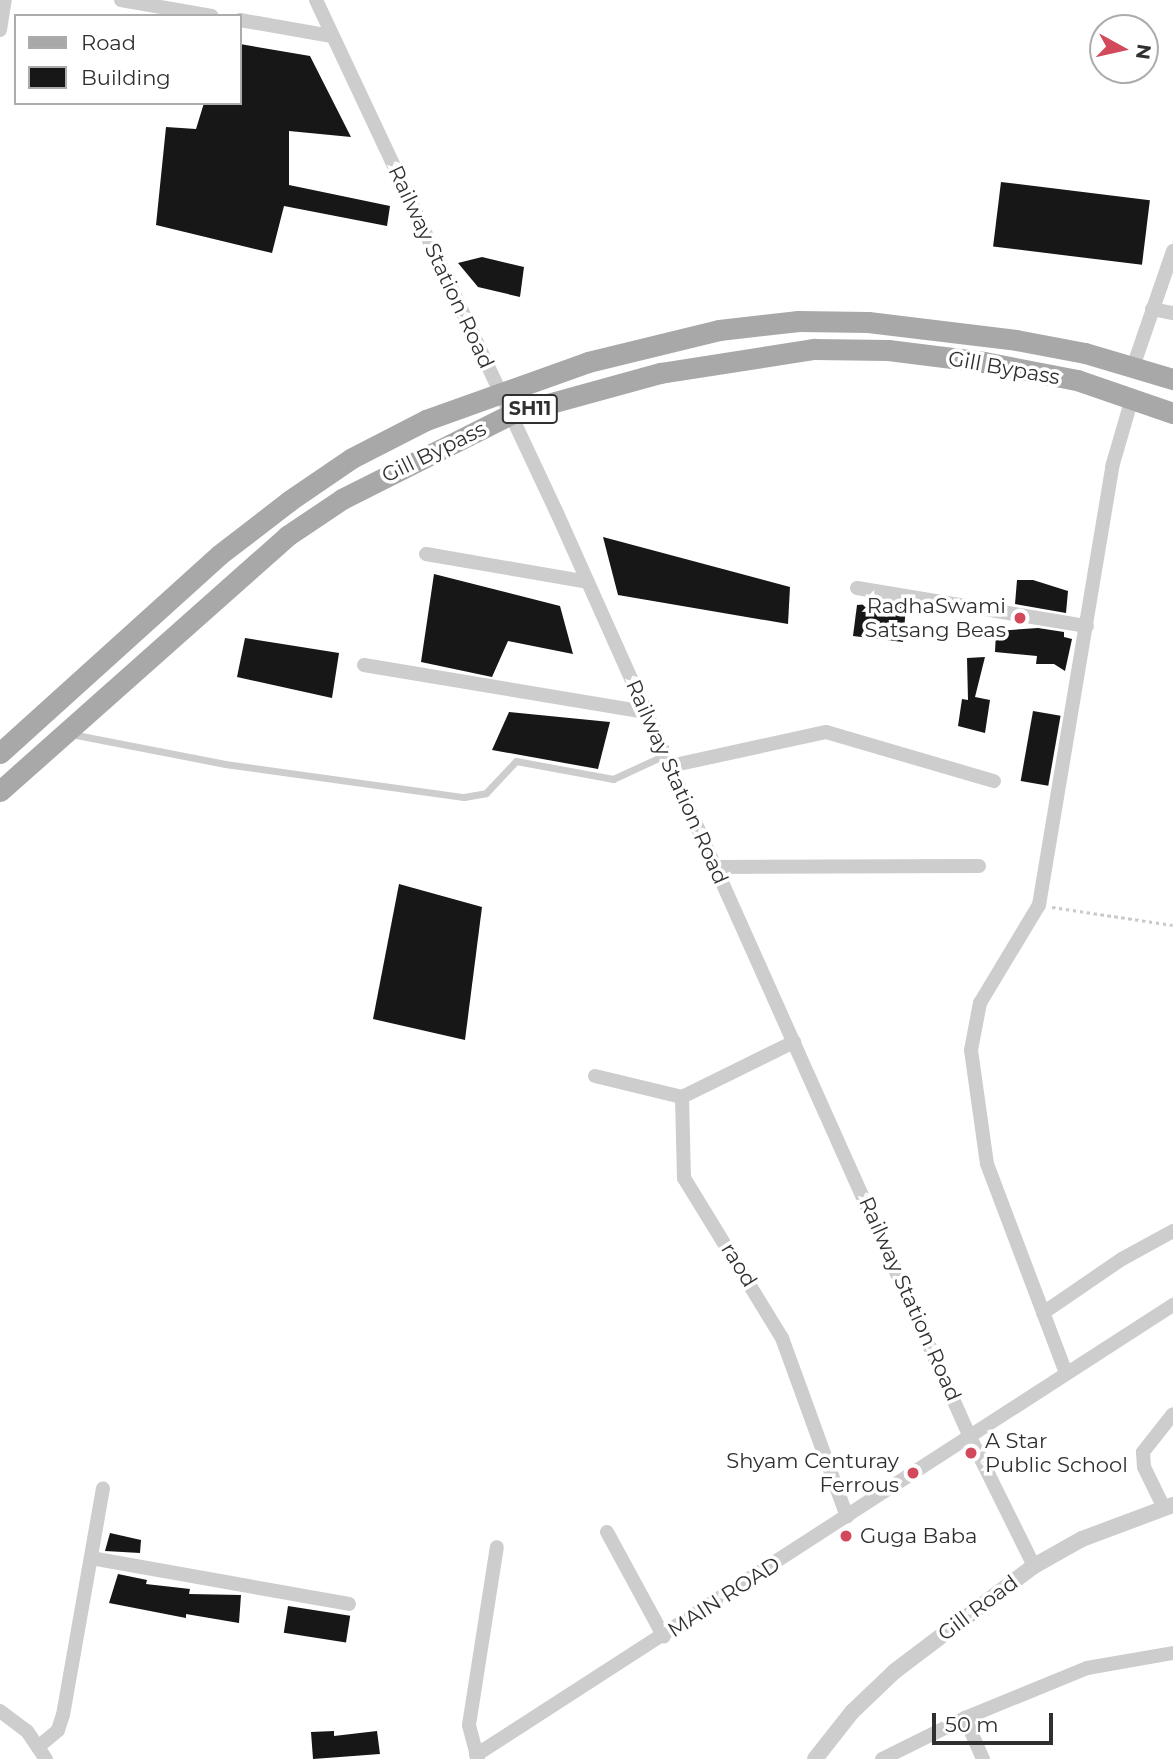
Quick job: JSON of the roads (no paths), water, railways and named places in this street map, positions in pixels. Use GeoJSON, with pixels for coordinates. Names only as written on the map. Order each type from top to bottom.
{"type":"FeatureCollection","features":[{"type":"Feature","properties":{"kind":"main road","name":"Gill Bypass"},"geometry":{"type":"LineString","coordinates":[[0,753],[219,555],[289,501],[402,433],[500,391],[588,362],[719,330],[798,321],[936,329],[1016,340],[1173,379]]}},
{"type":"Feature","properties":{"kind":"main road","name":"Gill Bypass"},"geometry":{"type":"LineString","coordinates":[[0,791],[287,537],[342,499],[511,414],[660,373],[745,356],[814,349],[888,350],[984,362],[1077,380],[1173,413]]}},
{"type":"Feature","properties":{"kind":"street"},"geometry":{"type":"LineString","coordinates":[[0,30],[5,0]]}},
{"type":"Feature","properties":{"kind":"street"},"geometry":{"type":"LineString","coordinates":[[121,0],[201,14]]}},
{"type":"Feature","properties":{"kind":"street","name":"Railway Station Road"},"geometry":{"type":"LineString","coordinates":[[316,0],[511,414],[969,1435],[1034,1566]]}},
{"type":"Feature","properties":{"kind":"street"},"geometry":{"type":"LineString","coordinates":[[242,20],[331,36]]}},
{"type":"Feature","properties":{"kind":"street"},"geometry":{"type":"LineString","coordinates":[[1133,367],[1173,251]]}},
{"type":"Feature","properties":{"kind":"street"},"geometry":{"type":"LineString","coordinates":[[1153,309],[1173,313]]}},
{"type":"Feature","properties":{"kind":"street"},"geometry":{"type":"LineString","coordinates":[[1066,1373],[987,1164],[971,1050],[980,1003],[1039,905],[1112,467],[1132,398]]}},
{"type":"Feature","properties":{"kind":"street"},"geometry":{"type":"LineString","coordinates":[[426,554],[588,582]]}},
{"type":"Feature","properties":{"kind":"street"},"geometry":{"type":"LineString","coordinates":[[857,588],[1087,626]]}},
{"type":"Feature","properties":{"kind":"street"},"geometry":{"type":"LineString","coordinates":[[364,665],[646,712]]}},
{"type":"Feature","properties":{"kind":"street"},"geometry":{"type":"LineString","coordinates":[[667,760],[826,732],[995,780]]}},
{"type":"Feature","properties":{"kind":"street"},"geometry":{"type":"LineString","coordinates":[[716,867],[979,866]]}},
{"type":"Feature","properties":{"kind":"street"},"geometry":{"type":"LineString","coordinates":[[595,1076],[682,1097],[794,1042]]}},
{"type":"Feature","properties":{"kind":"street","name":"raod"},"geometry":{"type":"LineString","coordinates":[[682,1097],[684,1178],[782,1338],[847,1517]]}},
{"type":"Feature","properties":{"kind":"street"},"geometry":{"type":"LineString","coordinates":[[1043,1313],[1122,1259],[1173,1231]]}},
{"type":"Feature","properties":{"kind":"street","name":"MAIN ROAD"},"geometry":{"type":"LineString","coordinates":[[477,1757],[1173,1305]]}},
{"type":"Feature","properties":{"kind":"street"},"geometry":{"type":"LineString","coordinates":[[1168,1505],[1144,1467],[1143,1452],[1173,1414]]}},
{"type":"Feature","properties":{"kind":"street"},"geometry":{"type":"LineString","coordinates":[[0,1711],[27,1731],[42,1753],[58,1730],[63,1715],[103,1489]]}},
{"type":"Feature","properties":{"kind":"street","name":"Gill Road"},"geometry":{"type":"LineString","coordinates":[[815,1759],[852,1712],[895,1671],[1034,1566],[1082,1539],[1168,1505]]}},
{"type":"Feature","properties":{"kind":"street"},"geometry":{"type":"LineString","coordinates":[[607,1532],[664,1637]]}},
{"type":"Feature","properties":{"kind":"street"},"geometry":{"type":"LineString","coordinates":[[477,1757],[469,1725],[497,1547]]}},
{"type":"Feature","properties":{"kind":"street"},"geometry":{"type":"LineString","coordinates":[[91,1558],[349,1604]]}},
{"type":"Feature","properties":{"kind":"street"},"geometry":{"type":"LineString","coordinates":[[882,1759],[965,1718],[1087,1668],[1173,1653]]}},
{"type":"Feature","properties":{"kind":"street"},"geometry":{"type":"LineString","coordinates":[[965,1718],[983,1759]]}},
{"type":"Feature","properties":{"kind":"lane"},"geometry":{"type":"LineString","coordinates":[[65,733],[225,764],[464,797],[486,793],[516,761],[613,779],[667,760]]}},
{"type":"Feature","properties":{"kind":"place","name":"RadhaSwami Satsang Beas"},"geometry":{"type":"Point","coordinates":[1020,618]}},
{"type":"Feature","properties":{"kind":"place","name":"A Star Public School"},"geometry":{"type":"Point","coordinates":[971,1453]}},
{"type":"Feature","properties":{"kind":"place","name":"Shyam Centuray Ferrous"},"geometry":{"type":"Point","coordinates":[913,1473]}},
{"type":"Feature","properties":{"kind":"place","name":"Guga Baba"},"geometry":{"type":"Point","coordinates":[846,1536]}}]}
